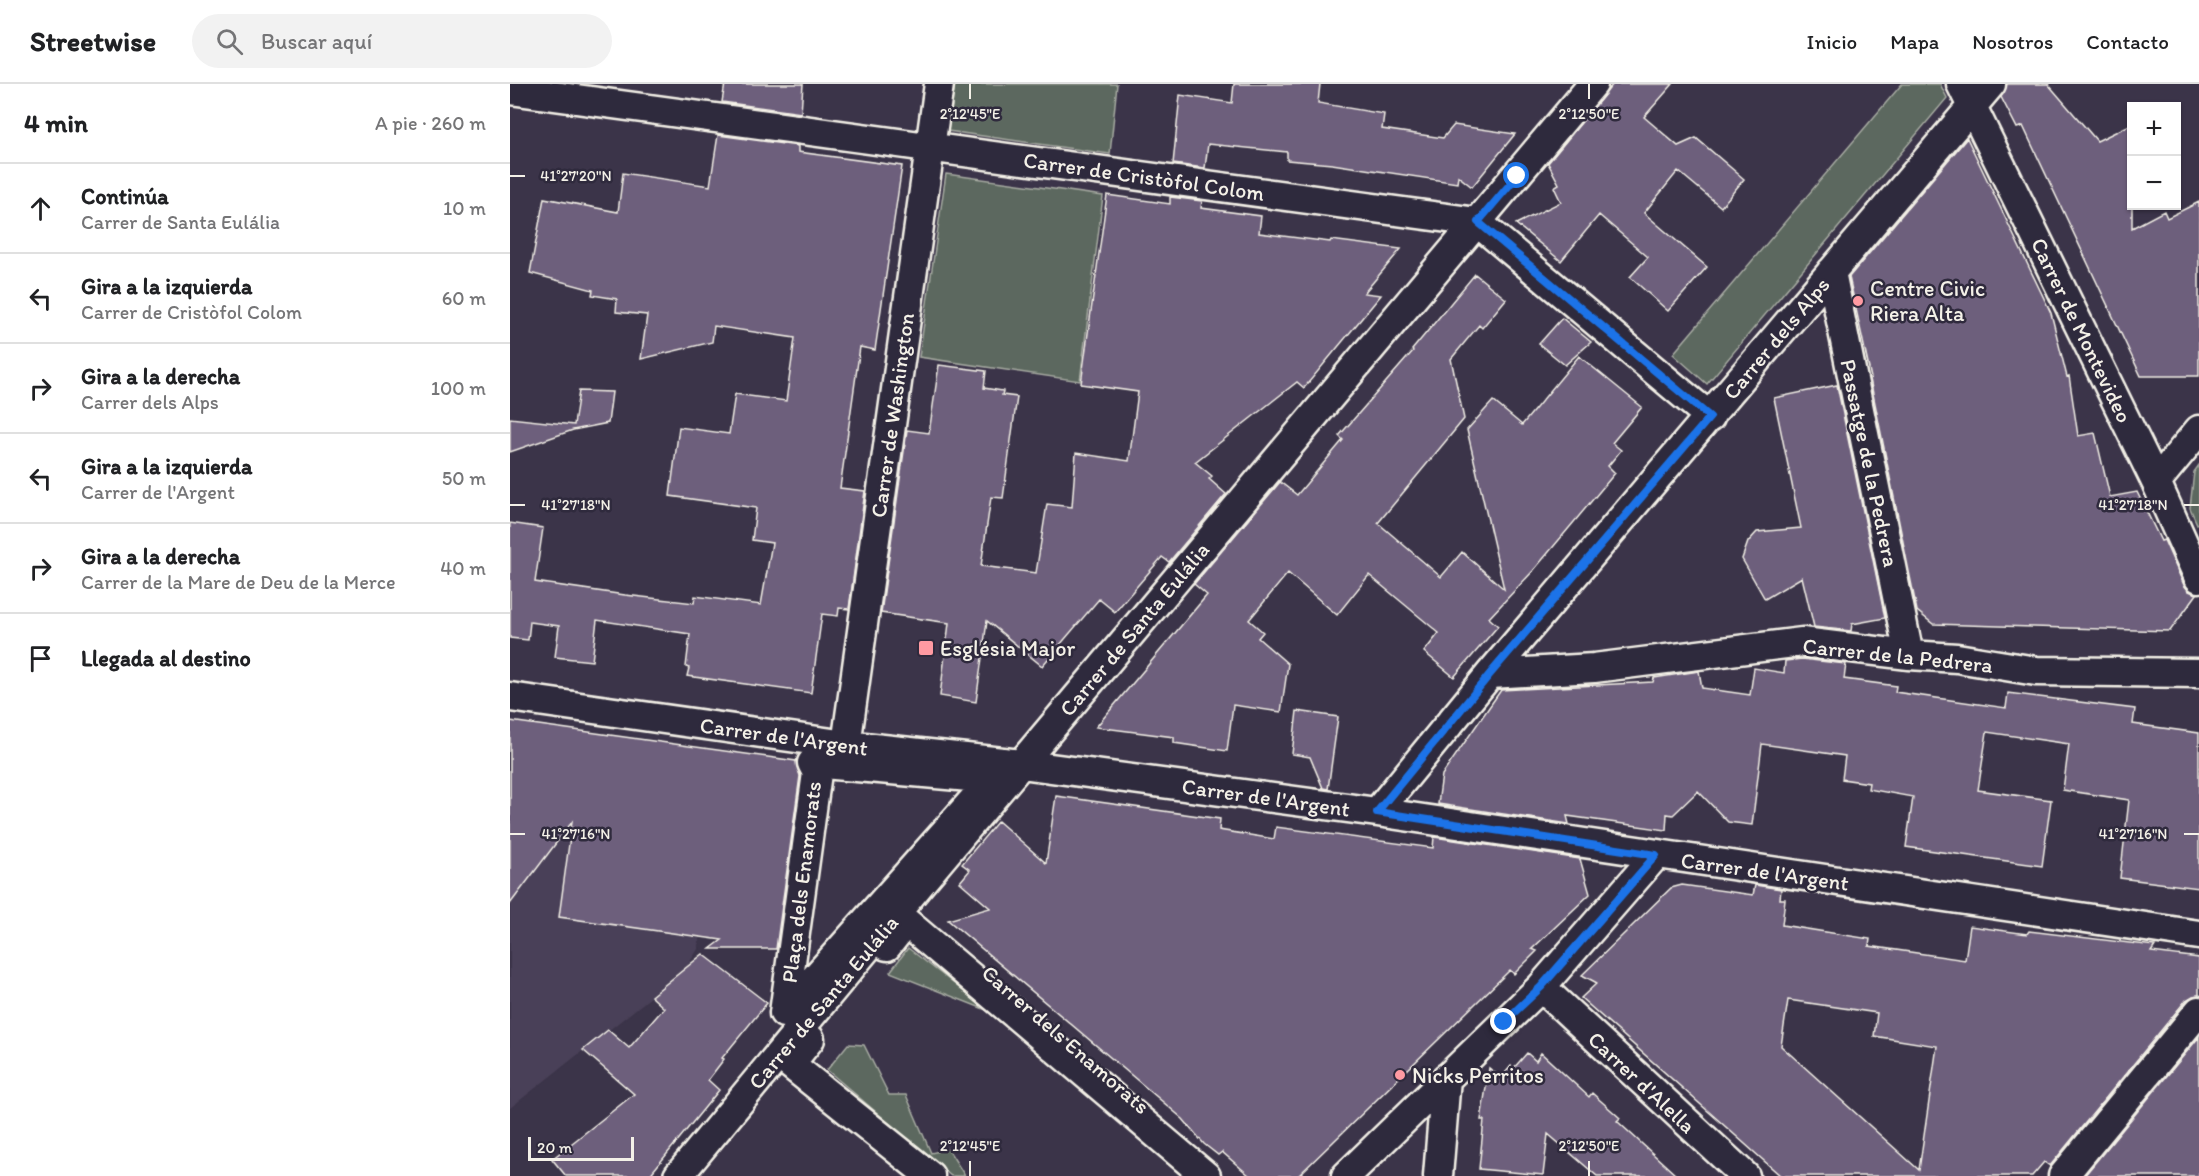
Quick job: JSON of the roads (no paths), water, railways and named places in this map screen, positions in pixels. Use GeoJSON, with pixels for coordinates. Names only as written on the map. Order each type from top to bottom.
{"type":"FeatureCollection","features":[{"type":"Feature","properties":{"kind":"street","name":"Carrer de Washington"},"geometry":{"type":"LineString","coordinates":[[846,746],[939,84]]}},
{"type":"Feature","properties":{"kind":"street","name":"Carrer de Santa Eulália"},"geometry":{"type":"LineString","coordinates":[[678,1176],[906,901],[1593,84]]}},
{"type":"Feature","properties":{"kind":"street","name":"Carrer dels Alps"},"geometry":{"type":"LineString","coordinates":[[1377,812],[1490,674],[1831,272],[1967,95],[1991,84]]}},
{"type":"Feature","properties":{"kind":"street","name":"Carrer de Cristòfol Colom"},"geometry":{"type":"LineString","coordinates":[[510,90],[1478,222]]}},
{"type":"Feature","properties":{"kind":"street","name":"Carrer de Montevideo"},"geometry":{"type":"LineString","coordinates":[[1967,95],[2156,482],[2199,578]]}},
{"type":"Feature","properties":{"kind":"street"},"geometry":{"type":"LineString","coordinates":[[1478,222],[1710,417]]}},
{"type":"Feature","properties":{"kind":"street","name":"Passatge de la Pedrera"},"geometry":{"type":"LineString","coordinates":[[1831,272],[1909,655]]}},
{"type":"Feature","properties":{"kind":"street"},"geometry":{"type":"LineString","coordinates":[[2156,482],[2199,430]]}},
{"type":"Feature","properties":{"kind":"street","name":"Carrer de la Pedrera"},"geometry":{"type":"LineString","coordinates":[[1490,674],[1594,668],[1802,642],[1909,655],[1958,658],[2036,671],[2199,673]]}},
{"type":"Feature","properties":{"kind":"street","name":"Carrer de l'Argent"},"geometry":{"type":"LineString","coordinates":[[510,697],[846,746],[1021,764],[1377,812],[2199,935]]}},
{"type":"Feature","properties":{"kind":"street","name":"Plaça dels Enamorats"},"geometry":{"type":"LineString","coordinates":[[812,763],[992,779],[784,1013],[817,773],[812,763]]}},
{"type":"Feature","properties":{"kind":"street"},"geometry":{"type":"LineString","coordinates":[[1346,1176],[1541,987],[1656,855]]}},
{"type":"Feature","properties":{"kind":"street","name":"Carrer dels Enamorats"},"geometry":{"type":"LineString","coordinates":[[906,901],[1225,1176]]}},
{"type":"Feature","properties":{"kind":"street"},"geometry":{"type":"LineString","coordinates":[[930,1176],[790,1064],[906,922],[1206,1176]]}},
{"type":"Feature","properties":{"kind":"street","name":"Carrer d'Alella"},"geometry":{"type":"LineString","coordinates":[[1541,987],[1745,1176]]}},
{"type":"Feature","properties":{"kind":"street"},"geometry":{"type":"LineString","coordinates":[[2063,1176],[2199,1011]]}},
{"type":"Feature","properties":{"kind":"street"},"geometry":{"type":"LineString","coordinates":[[1438,1176],[1446,1078]]}},
{"type":"Feature","properties":{"kind":"place","name":"Centre Civic Riera Alta"},"geometry":{"type":"Point","coordinates":[1858,301]}},
{"type":"Feature","properties":{"kind":"place","name":"Església Major"},"geometry":{"type":"Point","coordinates":[926,648]}},
{"type":"Feature","properties":{"kind":"place","name":"Nicks Perritos"},"geometry":{"type":"Point","coordinates":[1400,1075]}}]}
